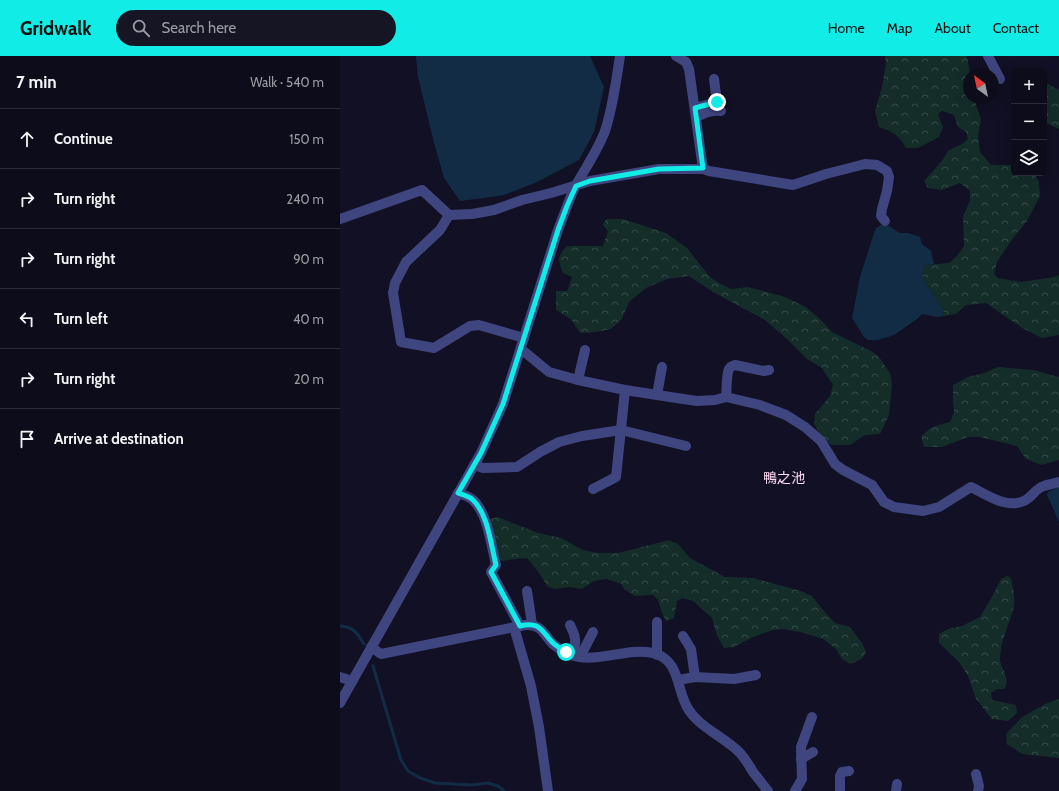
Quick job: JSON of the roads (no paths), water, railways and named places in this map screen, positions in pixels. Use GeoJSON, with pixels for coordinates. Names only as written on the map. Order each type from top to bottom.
{"type":"FeatureCollection","features":[{"type":"Feature","properties":{"kind":"street"},"geometry":{"type":"LineString","coordinates":[[340,703],[481,453],[503,404],[558,230],[576,186],[604,132],[610,115],[620,56]]}},
{"type":"Feature","properties":{"kind":"street"},"geometry":{"type":"LineString","coordinates":[[676,56],[686,62],[689,69],[703,168]]}},
{"type":"Feature","properties":{"kind":"street"},"geometry":{"type":"LineString","coordinates":[[988,56],[1000,79]]}},
{"type":"Feature","properties":{"kind":"street"},"geometry":{"type":"LineString","coordinates":[[695,112],[717,102],[714,79]]}},
{"type":"Feature","properties":{"kind":"street"},"geometry":{"type":"LineString","coordinates":[[695,112],[707,112],[714,110],[721,111]]}},
{"type":"Feature","properties":{"kind":"street"},"geometry":{"type":"LineString","coordinates":[[340,219],[422,190],[448,215],[472,214],[494,210],[522,200],[590,181],[659,169],[703,168],[709,171],[792,185],[865,164],[877,165],[887,171],[889,178],[881,216],[885,221]]}},
{"type":"Feature","properties":{"kind":"street"},"geometry":{"type":"LineString","coordinates":[[448,215],[440,230],[406,262],[395,283],[393,293],[401,342],[434,348],[470,326],[478,325],[524,338]]}},
{"type":"Feature","properties":{"kind":"street"},"geometry":{"type":"LineString","coordinates":[[521,349],[549,372],[578,380],[625,390],[697,401],[715,400],[726,397],[760,404],[786,415],[805,427],[821,441],[835,464],[843,470],[872,485],[884,502],[894,507],[923,511],[939,507],[971,487],[994,500],[1006,503],[1015,503],[1030,497],[1036,490],[1043,486],[1052,485],[1059,482]]}},
{"type":"Feature","properties":{"kind":"street"},"geometry":{"type":"LineString","coordinates":[[578,380],[585,350]]}},
{"type":"Feature","properties":{"kind":"street"},"geometry":{"type":"LineString","coordinates":[[726,397],[728,374],[729,369],[732,366],[735,365],[764,371],[769,370]]}},
{"type":"Feature","properties":{"kind":"street"},"geometry":{"type":"LineString","coordinates":[[657,395],[662,367]]}},
{"type":"Feature","properties":{"kind":"street"},"geometry":{"type":"LineString","coordinates":[[593,489],[616,477],[625,390]]}},
{"type":"Feature","properties":{"kind":"street"},"geometry":{"type":"LineString","coordinates":[[474,465],[483,468],[517,467],[559,442],[582,436],[621,430],[686,446]]}},
{"type":"Feature","properties":{"kind":"street"},"geometry":{"type":"LineString","coordinates":[[458,493],[472,498],[484,517],[496,565],[491,572],[517,627],[539,727],[548,791]]}},
{"type":"Feature","properties":{"kind":"street"},"geometry":{"type":"LineString","coordinates":[[527,590],[532,624]]}},
{"type":"Feature","properties":{"kind":"street"},"geometry":{"type":"LineString","coordinates":[[657,622],[657,655]]}},
{"type":"Feature","properties":{"kind":"street"},"geometry":{"type":"LineString","coordinates":[[371,647],[380,654],[532,624],[544,631],[553,643],[566,652],[576,656],[593,658],[639,652],[652,653],[664,658],[671,665],[677,676],[682,696],[693,715],[708,729],[738,751],[768,791]]}},
{"type":"Feature","properties":{"kind":"street"},"geometry":{"type":"LineString","coordinates":[[570,625],[575,634],[576,656]]}},
{"type":"Feature","properties":{"kind":"street"},"geometry":{"type":"LineString","coordinates":[[576,656],[593,632]]}},
{"type":"Feature","properties":{"kind":"street"},"geometry":{"type":"LineString","coordinates":[[683,636],[691,649],[695,677]]}},
{"type":"Feature","properties":{"kind":"street"},"geometry":{"type":"LineString","coordinates":[[678,680],[695,677],[734,679],[756,675]]}},
{"type":"Feature","properties":{"kind":"street"},"geometry":{"type":"LineString","coordinates":[[340,678],[352,681]]}},
{"type":"Feature","properties":{"kind":"street"},"geometry":{"type":"LineString","coordinates":[[795,791],[802,779],[801,747],[812,717]]}},
{"type":"Feature","properties":{"kind":"street"},"geometry":{"type":"LineString","coordinates":[[802,758],[813,752]]}},
{"type":"Feature","properties":{"kind":"street"},"geometry":{"type":"LineString","coordinates":[[840,791],[840,776],[842,772],[848,771]]}},
{"type":"Feature","properties":{"kind":"street"},"geometry":{"type":"LineString","coordinates":[[976,774],[979,786],[978,791]]}},
{"type":"Feature","properties":{"kind":"water"},"geometry":{"type":"Polygon","coordinates":[[[416,56],[590,56],[604,87],[594,132],[579,160],[535,183],[504,195],[460,201],[444,178],[418,77],[416,56]]]}},
{"type":"Feature","properties":{"kind":"water"},"geometry":{"type":"Polygon","coordinates":[[[881,225],[889,226],[900,233],[908,233],[920,237],[922,244],[931,251],[934,264],[925,265],[922,277],[943,309],[944,316],[937,317],[922,314],[894,335],[878,340],[868,340],[864,337],[852,318],[860,277],[876,228],[881,225]]]}},
{"type":"Feature","properties":{"kind":"water"},"geometry":{"type":"Polygon","coordinates":[[[1059,487],[1059,522],[1047,495],[1048,492],[1059,487]]]}},
{"type":"Feature","properties":{"kind":"waterway"},"geometry":{"type":"LineString","coordinates":[[340,626],[355,631],[364,644]]}},
{"type":"Feature","properties":{"kind":"waterway"},"geometry":{"type":"LineString","coordinates":[[373,666],[401,760],[408,771],[420,778],[435,783],[471,785],[488,783],[498,786],[504,791]]}},
{"type":"Feature","properties":{"kind":"district","name":"鴨之池"},"geometry":{"type":"Point","coordinates":[784,478]}}]}
